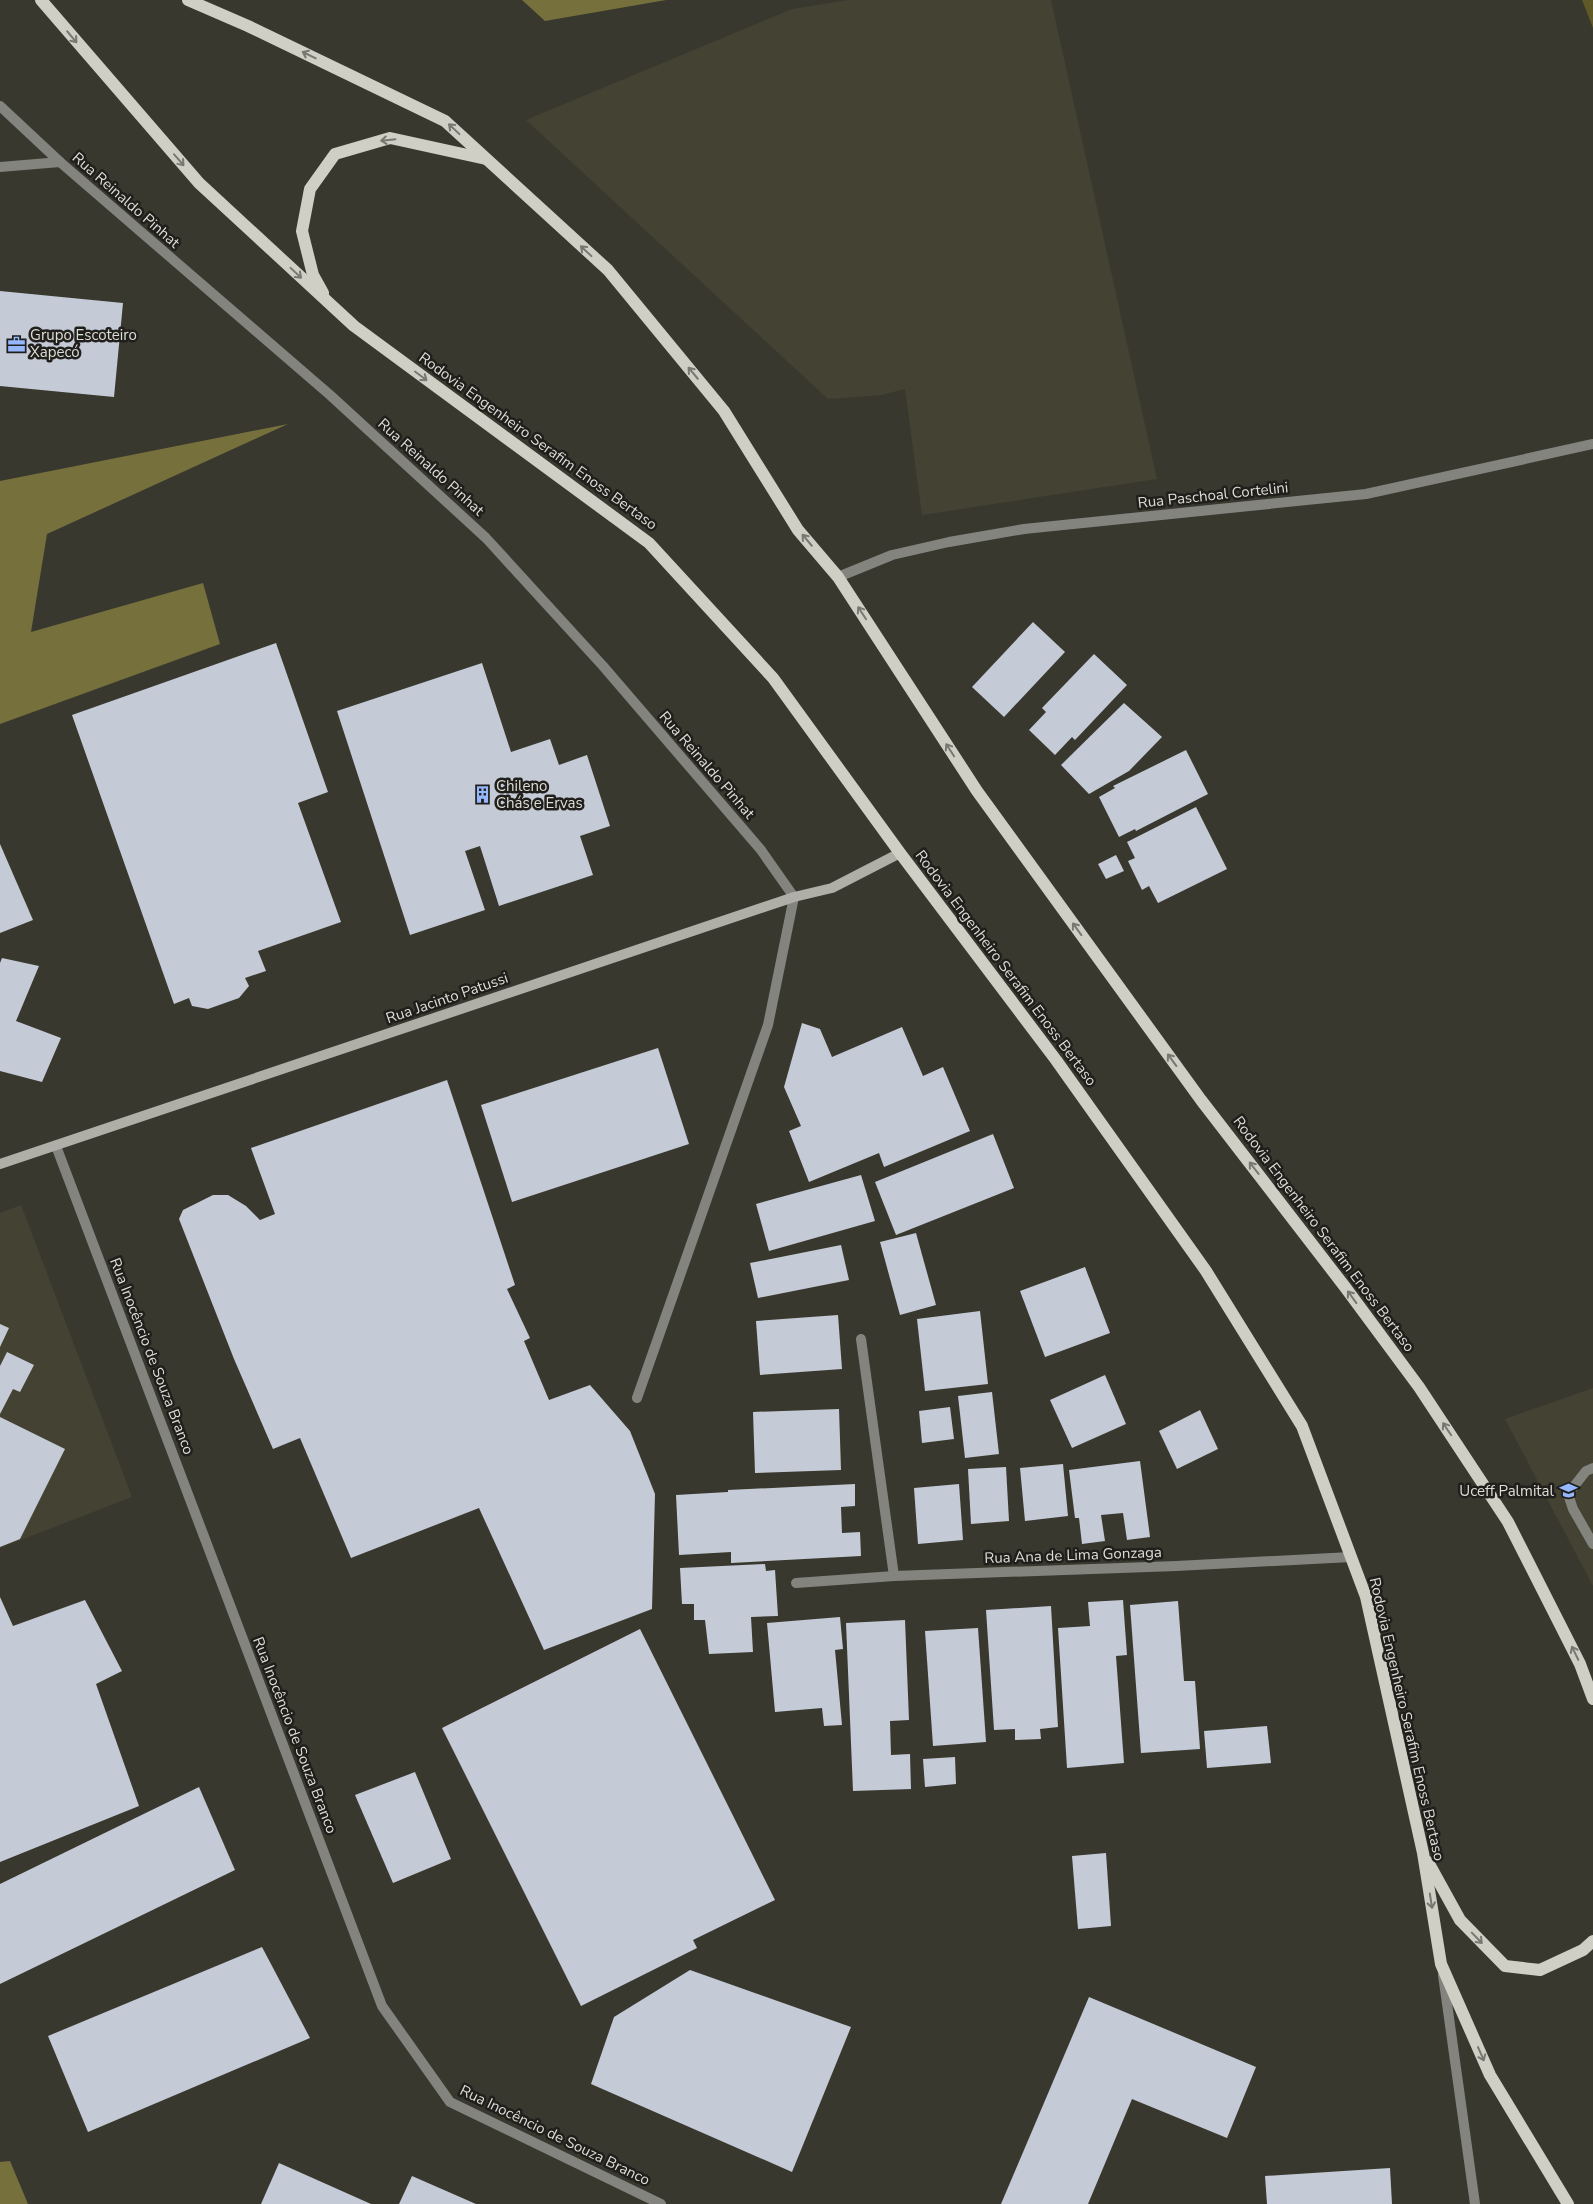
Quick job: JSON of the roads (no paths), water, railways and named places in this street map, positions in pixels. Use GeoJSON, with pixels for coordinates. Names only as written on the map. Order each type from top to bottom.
{"type":"FeatureCollection","features":[{"type":"Feature","properties":{"kind":"main road","name":"Rodovia Engenheiro Serafim Enoss Bertaso"},"geometry":{"type":"LineString","coordinates":[[41,0],[199,183],[329,304],[354,326],[485,424],[649,543],[773,678],[900,853],[1056,1060],[1206,1271],[1302,1426],[1366,1597],[1423,1853],[1441,1964],[1490,2075],[1568,2204]]}},
{"type":"Feature","properties":{"kind":"main road","name":"Rodovia Engenheiro Serafim Enoss Bertaso"},"geometry":{"type":"LineString","coordinates":[[188,0],[248,26],[445,121],[608,270],[724,411],[798,530],[838,577],[976,791],[1201,1100],[1402,1364],[1508,1522],[1580,1664],[1593,1699]]}},
{"type":"Feature","properties":{"kind":"main road"},"geometry":{"type":"LineString","coordinates":[[329,304],[313,275],[302,231],[310,189],[335,154],[390,138],[486,159]]}},
{"type":"Feature","properties":{"kind":"main road"},"geometry":{"type":"LineString","coordinates":[[1423,1853],[1460,1920],[1505,1966],[1540,1970],[1583,1950],[1593,1941]]}},
{"type":"Feature","properties":{"kind":"street","name":"Rua Reinaldo Pinhat"},"geometry":{"type":"LineString","coordinates":[[0,106],[60,162],[330,395],[486,538],[603,666],[754,843],[794,897]]}},
{"type":"Feature","properties":{"kind":"street"},"geometry":{"type":"LineString","coordinates":[[0,167],[60,162]]}},
{"type":"Feature","properties":{"kind":"street","name":"Rua Paschoal Cortelini"},"geometry":{"type":"LineString","coordinates":[[838,577],[892,555],[949,542],[1024,530],[1366,494],[1593,444]]}},
{"type":"Feature","properties":{"kind":"street","name":"Rua Jacinto Patussi"},"geometry":{"type":"LineString","coordinates":[[0,1164],[794,897],[832,888],[900,853]]}},
{"type":"Feature","properties":{"kind":"street"},"geometry":{"type":"LineString","coordinates":[[637,1398],[768,1025],[794,897]]}},
{"type":"Feature","properties":{"kind":"street","name":"Rua Inocêncio de Souza Branco"},"geometry":{"type":"LineString","coordinates":[[56,1146],[382,2006],[450,2102],[661,2204]]}},
{"type":"Feature","properties":{"kind":"street"},"geometry":{"type":"LineString","coordinates":[[861,1339],[894,1576]]}},
{"type":"Feature","properties":{"kind":"street"},"geometry":{"type":"LineString","coordinates":[[1593,1468],[1586,1470],[1568,1494],[1573,1509],[1593,1544]]}},
{"type":"Feature","properties":{"kind":"street","name":"Rua Ana de Lima Gonzaga"},"geometry":{"type":"LineString","coordinates":[[796,1583],[894,1576],[1176,1566],[1351,1557]]}},
{"type":"Feature","properties":{"kind":"street"},"geometry":{"type":"LineString","coordinates":[[1441,1964],[1475,2204]]}},
{"type":"Feature","properties":{"kind":"place","name":"Grupo Escoteiro Xapecó"},"geometry":{"type":"Point","coordinates":[16,344]}},
{"type":"Feature","properties":{"kind":"place","name":"Chileno Chás e Ervas"},"geometry":{"type":"Point","coordinates":[482,795]}},
{"type":"Feature","properties":{"kind":"place","name":"Uceff Palmital"},"geometry":{"type":"Point","coordinates":[1568,1491]}}]}
